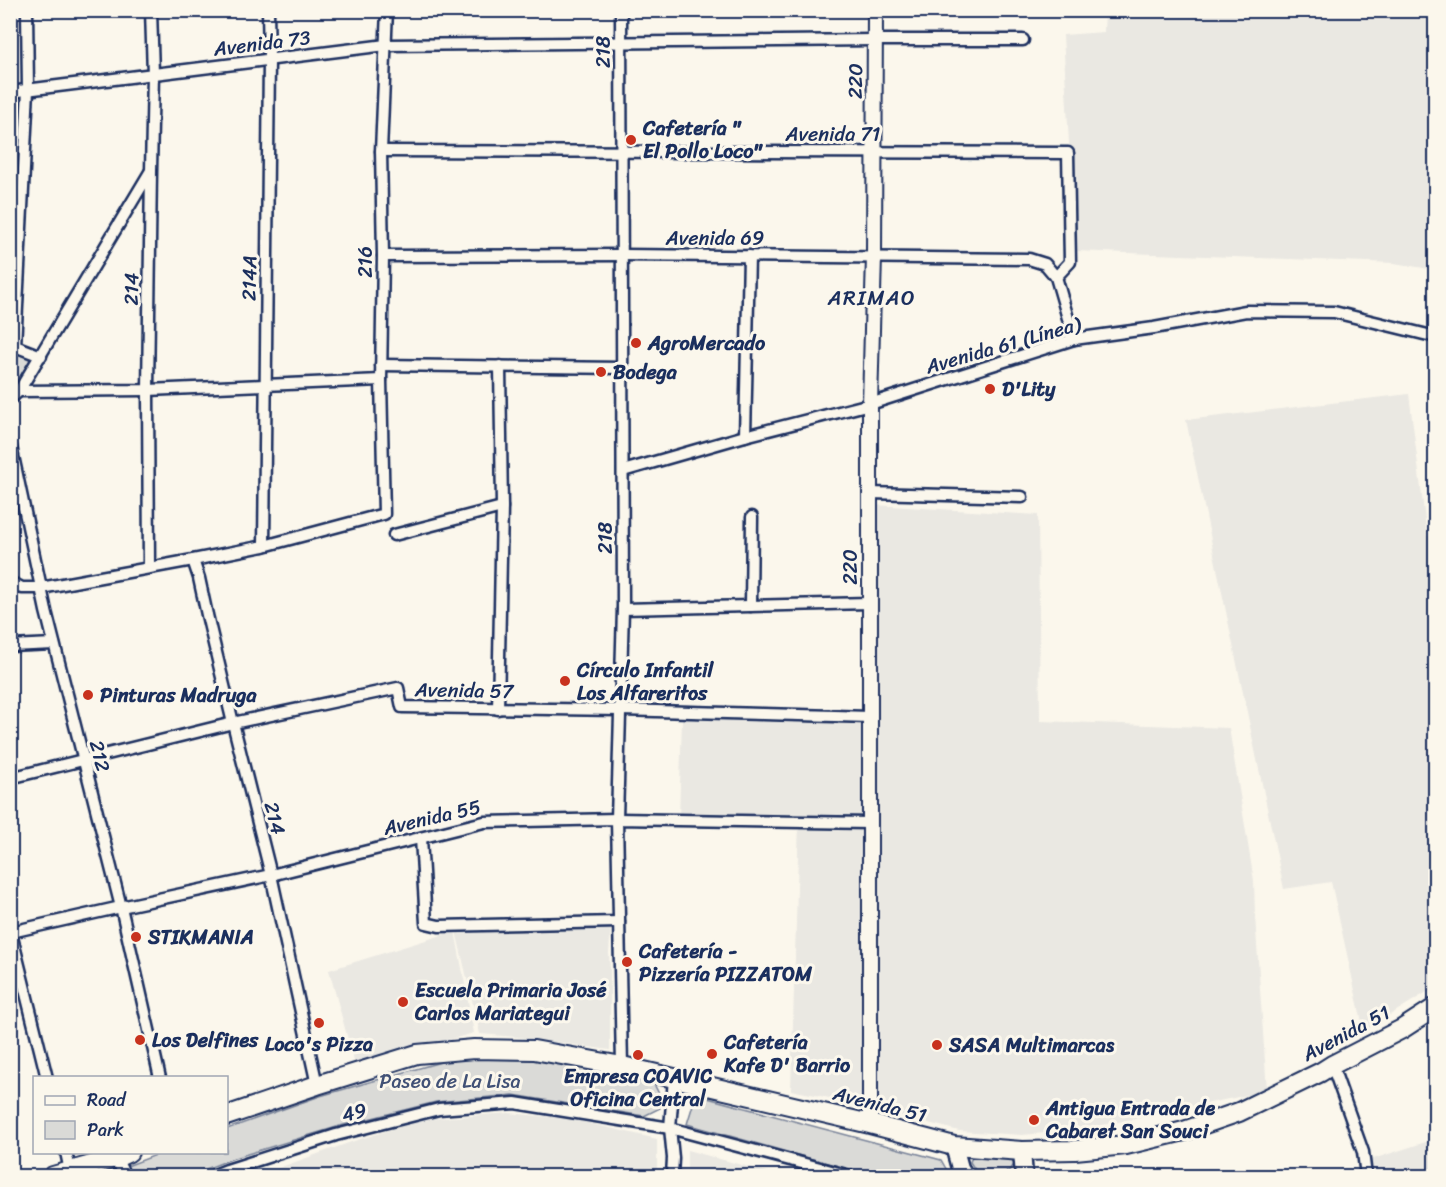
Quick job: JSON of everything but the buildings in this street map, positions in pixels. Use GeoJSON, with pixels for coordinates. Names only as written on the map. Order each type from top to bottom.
{"type":"FeatureCollection","features":[{"type":"Feature","properties":{"kind":"main road","name":"Avenida 51"},"geometry":{"type":"LineString","coordinates":[[228,1115],[417,1054],[474,1048],[534,1050],[622,1066],[954,1146],[1022,1151],[1075,1150],[1126,1144],[1184,1131],[1239,1112],[1402,1029],[1436,1007]]}},
{"type":"Feature","properties":{"kind":"main road"},"geometry":{"type":"LineString","coordinates":[[954,1146],[960,1168],[965,1176]]}},
{"type":"Feature","properties":{"kind":"main road"},"geometry":{"type":"LineString","coordinates":[[1022,1151],[1022,1175]]}},
{"type":"Feature","properties":{"kind":"main road"},"geometry":{"type":"LineString","coordinates":[[62,1174],[122,1155]]}},
{"type":"Feature","properties":{"kind":"street"},"geometry":{"type":"LineString","coordinates":[[27,10],[28,90],[13,347],[41,356]]}},
{"type":"Feature","properties":{"kind":"street","name":"214"},"geometry":{"type":"LineString","coordinates":[[149,568],[148,390],[153,74],[151,10]]}},
{"type":"Feature","properties":{"kind":"street","name":"214A"},"geometry":{"type":"LineString","coordinates":[[264,546],[268,10]]}},
{"type":"Feature","properties":{"kind":"street","name":"216"},"geometry":{"type":"LineString","coordinates":[[264,546],[384,514],[381,380],[383,256],[381,151],[387,10]]}},
{"type":"Feature","properties":{"kind":"street","name":"218"},"geometry":{"type":"LineString","coordinates":[[621,10],[623,609],[617,819],[622,1066]]}},
{"type":"Feature","properties":{"kind":"street","name":"220"},"geometry":{"type":"LineString","coordinates":[[870,1124],[870,404],[874,256],[875,10]]}},
{"type":"Feature","properties":{"kind":"street","name":"Avenida 73"},"geometry":{"type":"LineString","coordinates":[[10,92],[386,45],[1023,40]]}},
{"type":"Feature","properties":{"kind":"street","name":"Avenida 71"},"geometry":{"type":"LineString","coordinates":[[381,151],[1068,153],[1070,262],[1056,277]]}},
{"type":"Feature","properties":{"kind":"street"},"geometry":{"type":"LineString","coordinates":[[10,399],[19,391],[41,356],[151,171]]}},
{"type":"Feature","properties":{"kind":"street","name":"Avenida 69"},"geometry":{"type":"LineString","coordinates":[[383,256],[874,256],[1029,259],[1045,264],[1056,277]]}},
{"type":"Feature","properties":{"kind":"street"},"geometry":{"type":"LineString","coordinates":[[745,436],[749,256]]}},
{"type":"Feature","properties":{"kind":"street"},"geometry":{"type":"LineString","coordinates":[[1056,277],[1074,339]]}},
{"type":"Feature","properties":{"kind":"street","name":"Avenida 61 (Línea)"},"geometry":{"type":"LineString","coordinates":[[623,471],[745,436],[870,404],[1074,339],[1154,328],[1246,311],[1334,312],[1436,337]]}},
{"type":"Feature","properties":{"kind":"street"},"geometry":{"type":"LineString","coordinates":[[381,365],[622,368]]}},
{"type":"Feature","properties":{"kind":"street"},"geometry":{"type":"LineString","coordinates":[[498,709],[502,507],[500,366]]}},
{"type":"Feature","properties":{"kind":"street"},"geometry":{"type":"LineString","coordinates":[[19,391],[148,390],[381,380]]}},
{"type":"Feature","properties":{"kind":"street","name":"212"},"geometry":{"type":"LineString","coordinates":[[10,442],[54,644],[121,907],[160,1076]]}},
{"type":"Feature","properties":{"kind":"street"},"geometry":{"type":"LineString","coordinates":[[870,493],[1022,497]]}},
{"type":"Feature","properties":{"kind":"street"},"geometry":{"type":"LineString","coordinates":[[394,535],[502,507]]}},
{"type":"Feature","properties":{"kind":"street"},"geometry":{"type":"LineString","coordinates":[[751,606],[752,517]]}},
{"type":"Feature","properties":{"kind":"street"},"geometry":{"type":"LineString","coordinates":[[10,582],[22,588],[41,588],[264,546]]}},
{"type":"Feature","properties":{"kind":"street","name":"214"},"geometry":{"type":"LineString","coordinates":[[193,560],[271,875],[317,1085]]}},
{"type":"Feature","properties":{"kind":"street"},"geometry":{"type":"LineString","coordinates":[[623,609],[870,603]]}},
{"type":"Feature","properties":{"kind":"street"},"geometry":{"type":"LineString","coordinates":[[10,646],[54,644]]}},
{"type":"Feature","properties":{"kind":"street","name":"Avenida 57"},"geometry":{"type":"LineString","coordinates":[[10,778],[232,723],[398,688],[402,707],[870,717]]}},
{"type":"Feature","properties":{"kind":"street","name":"Avenida 55"},"geometry":{"type":"LineString","coordinates":[[11,930],[271,875],[484,822],[617,819],[870,823]]}},
{"type":"Feature","properties":{"kind":"street"},"geometry":{"type":"LineString","coordinates":[[421,838],[426,923],[439,926],[619,922]]}},
{"type":"Feature","properties":{"kind":"street"},"geometry":{"type":"LineString","coordinates":[[11,930],[47,1076]]}},
{"type":"Feature","properties":{"kind":"street"},"geometry":{"type":"LineString","coordinates":[[1332,1065],[1363,1152],[1366,1176]]}},
{"type":"Feature","properties":{"kind":"street"},"geometry":{"type":"LineString","coordinates":[[672,1176],[670,1128],[674,1078]]}},
{"type":"Feature","properties":{"kind":"street","name":"49"},"geometry":{"type":"LineString","coordinates":[[212,1176],[336,1135],[439,1109],[515,1103],[670,1128],[850,1176]]}},
{"type":"Feature","properties":{"kind":"street"},"geometry":{"type":"LineString","coordinates":[[62,1174],[66,1154]]}},
{"type":"Feature","properties":{"kind":"street"},"geometry":{"type":"LineString","coordinates":[[122,1155],[125,1176]]}},
{"type":"Feature","properties":{"kind":"shaded area"},"geometry":{"type":"Polygon","coordinates":[[[1105,11],[1435,11],[1435,270],[1394,263],[1075,251],[1063,35],[1104,32],[1105,11]]]}},
{"type":"Feature","properties":{"kind":"shaded area"},"geometry":{"type":"Polygon","coordinates":[[[1409,394],[1427,536],[1436,536],[1435,987],[1364,1031],[1331,882],[1284,889],[1186,420],[1409,394]]]}},
{"type":"Feature","properties":{"kind":"shaded area"},"geometry":{"type":"Polygon","coordinates":[[[874,505],[1038,515],[1040,721],[1229,728],[1254,881],[1267,1091],[1080,1130],[1022,1135],[959,1131],[849,1102],[791,1090],[799,821],[679,819],[682,718],[879,720],[874,505]]]}},
{"type":"Feature","properties":{"kind":"shaded area"},"geometry":{"type":"Polygon","coordinates":[[[611,926],[610,1050],[480,1034],[456,931],[611,926]]]}},
{"type":"Feature","properties":{"kind":"shaded area","name":"Escuela Primaria José Carlos Mariategui"},"geometry":{"type":"Polygon","coordinates":[[[455,931],[474,1033],[355,1065],[329,970],[455,931]]]}},
{"type":"Feature","properties":{"kind":"shaded area"},"geometry":{"type":"Polygon","coordinates":[[[509,1113],[572,1119],[657,1139],[657,1176],[256,1176],[424,1119],[509,1113]]]}},
{"type":"Feature","properties":{"kind":"shaded area"},"geometry":{"type":"Polygon","coordinates":[[[1435,1139],[1435,1176],[1373,1176],[1370,1160],[1435,1139]]]}},
{"type":"Feature","properties":{"kind":"shaded area"},"geometry":{"type":"Polygon","coordinates":[[[687,1150],[782,1176],[687,1176],[687,1150]]]}},
{"type":"Feature","properties":{"kind":"green space"},"geometry":{"type":"Polygon","coordinates":[[[15,352],[31,360],[11,393],[11,353],[15,352]]]}},
{"type":"Feature","properties":{"kind":"green space","name":"Paseo de La Lisa"},"geometry":{"type":"Polygon","coordinates":[[[522,1057],[613,1074],[654,1084],[661,1098],[660,1108],[644,1116],[513,1095],[436,1102],[340,1126],[234,1158],[188,1176],[101,1176],[158,1154],[228,1154],[228,1129],[320,1096],[448,1060],[522,1057]]]}},
{"type":"Feature","properties":{"kind":"green space"},"geometry":{"type":"Polygon","coordinates":[[[696,1095],[941,1160],[950,1176],[873,1176],[687,1124],[696,1095]]]}},
{"type":"Feature","properties":{"kind":"green space"},"geometry":{"type":"Polygon","coordinates":[[[972,1157],[1007,1158],[1013,1160],[1014,1165],[1007,1172],[998,1176],[979,1176],[970,1162],[972,1157]]]}},
{"type":"Feature","properties":{"kind":"place","name":"Cafetería \" El Pollo Loco\""},"geometry":{"type":"Point","coordinates":[631,140]}},
{"type":"Feature","properties":{"kind":"place","name":"AgroMercado"},"geometry":{"type":"Point","coordinates":[636,343]}},
{"type":"Feature","properties":{"kind":"place","name":"Bodega"},"geometry":{"type":"Point","coordinates":[601,372]}},
{"type":"Feature","properties":{"kind":"place","name":"D'Lity"},"geometry":{"type":"Point","coordinates":[990,389]}},
{"type":"Feature","properties":{"kind":"place","name":"Círculo Infantil Los Alfareritos"},"geometry":{"type":"Point","coordinates":[565,681]}},
{"type":"Feature","properties":{"kind":"place","name":"Pinturas Madruga"},"geometry":{"type":"Point","coordinates":[88,695]}},
{"type":"Feature","properties":{"kind":"place","name":"STIKMANIA"},"geometry":{"type":"Point","coordinates":[136,937]}},
{"type":"Feature","properties":{"kind":"place","name":"Cafetería - Pizzería PIZZATOM"},"geometry":{"type":"Point","coordinates":[627,962]}},
{"type":"Feature","properties":{"kind":"place","name":"Escuela Primaria José Carlos Mariategui"},"geometry":{"type":"Point","coordinates":[403,1002]}},
{"type":"Feature","properties":{"kind":"place","name":"Loco's Pizza"},"geometry":{"type":"Point","coordinates":[319,1023]}},
{"type":"Feature","properties":{"kind":"place","name":"Los Delfines"},"geometry":{"type":"Point","coordinates":[140,1040]}},
{"type":"Feature","properties":{"kind":"place","name":"SASA Multimarcas"},"geometry":{"type":"Point","coordinates":[937,1045]}},
{"type":"Feature","properties":{"kind":"place","name":"Cafetería Kafe D' Barrio"},"geometry":{"type":"Point","coordinates":[712,1054]}},
{"type":"Feature","properties":{"kind":"place","name":"Empresa COAVIC Oficina Central"},"geometry":{"type":"Point","coordinates":[638,1055]}},
{"type":"Feature","properties":{"kind":"place","name":"Antigua Entrada de Cabaret San Souci"},"geometry":{"type":"Point","coordinates":[1034,1120]}},
{"type":"Feature","properties":{"kind":"district","name":"ARIMAO"},"geometry":{"type":"Point","coordinates":[872,298]}}]}
